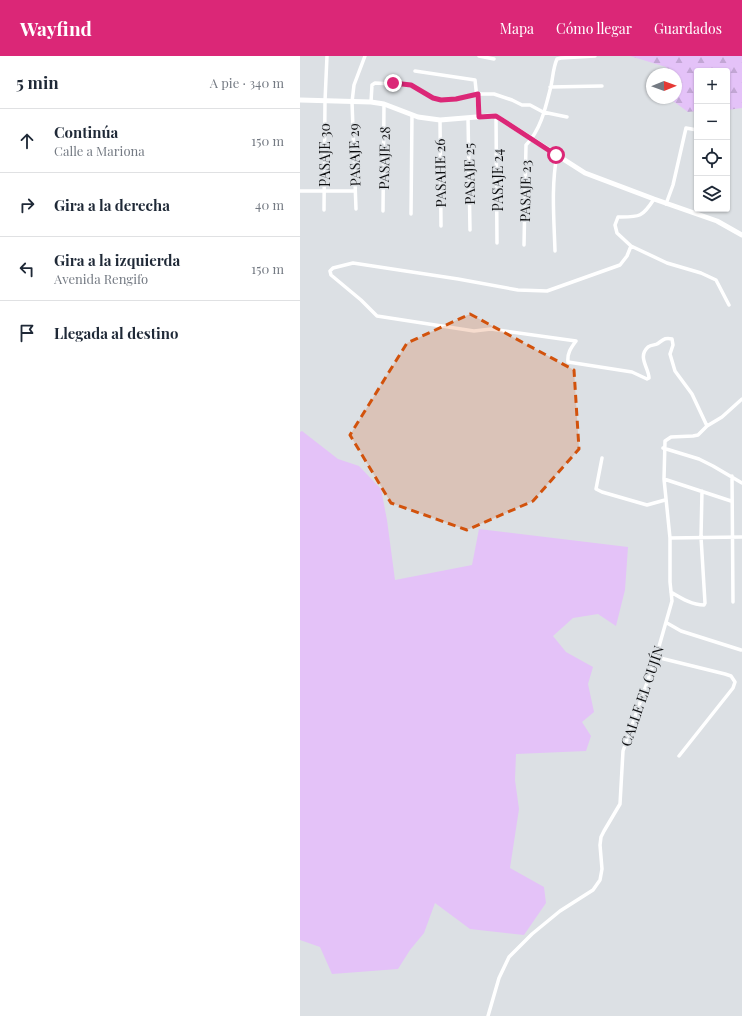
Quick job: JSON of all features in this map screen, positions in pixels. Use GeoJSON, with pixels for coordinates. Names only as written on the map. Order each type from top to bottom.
{"type":"FeatureCollection","features":[{"type":"Feature","properties":{"kind":"main road"},"geometry":{"type":"LineString","coordinates":[[300,100],[371,102],[384,104],[426,119],[440,120],[496,116],[556,155],[591,175],[666,204],[717,221],[742,235]]}},
{"type":"Feature","properties":{"kind":"street","name":"PASAJE 30"},"geometry":{"type":"LineString","coordinates":[[324,210],[327,56]]}},
{"type":"Feature","properties":{"kind":"street","name":"PASAJE 29"},"geometry":{"type":"LineString","coordinates":[[356,209],[352,102],[354,85],[365,56]]}},
{"type":"Feature","properties":{"kind":"street"},"geometry":{"type":"LineString","coordinates":[[479,56],[494,59]]}},
{"type":"Feature","properties":{"kind":"street","name":"PASAJE 23"},"geometry":{"type":"LineString","coordinates":[[524,245],[526,145],[538,130],[555,64],[557,59],[562,58],[595,56]]}},
{"type":"Feature","properties":{"kind":"street"},"geometry":{"type":"LineString","coordinates":[[415,71],[475,80],[478,94],[479,117]]}},
{"type":"Feature","properties":{"kind":"street"},"geometry":{"type":"LineString","coordinates":[[371,102],[372,85],[375,83],[411,85],[433,98],[441,100],[456,99],[478,94],[494,94],[522,105],[530,105],[543,112],[567,117]]}},
{"type":"Feature","properties":{"kind":"street"},"geometry":{"type":"LineString","coordinates":[[550,87],[602,86]]}},
{"type":"Feature","properties":{"kind":"street","name":"PASAJE 28"},"geometry":{"type":"LineString","coordinates":[[383,211],[384,104]]}},
{"type":"Feature","properties":{"kind":"street"},"geometry":{"type":"LineString","coordinates":[[411,214],[412,115]]}},
{"type":"Feature","properties":{"kind":"street","name":"PASAJE 24"},"geometry":{"type":"LineString","coordinates":[[496,116],[497,243]]}},
{"type":"Feature","properties":{"kind":"street","name":"PASAJE 25"},"geometry":{"type":"LineString","coordinates":[[468,118],[470,230]]}},
{"type":"Feature","properties":{"kind":"street","name":"PASAHE 26"},"geometry":{"type":"LineString","coordinates":[[440,120],[441,226]]}},
{"type":"Feature","properties":{"kind":"street"},"geometry":{"type":"LineString","coordinates":[[666,204],[673,185],[686,128],[694,129]]}},
{"type":"Feature","properties":{"kind":"street"},"geometry":{"type":"LineString","coordinates":[[555,251],[554,200],[556,155]]}},
{"type":"Feature","properties":{"kind":"street"},"geometry":{"type":"LineString","coordinates":[[300,191],[355,190]]}},
{"type":"Feature","properties":{"kind":"street"},"geometry":{"type":"LineString","coordinates":[[654,199],[646,212],[636,216],[618,216],[615,225],[617,233],[631,246],[667,263],[701,273],[716,280],[729,305]]}},
{"type":"Feature","properties":{"kind":"street"},"geometry":{"type":"LineString","coordinates":[[631,246],[627,256],[620,265],[547,291],[518,290],[353,263],[333,268],[330,271],[331,275],[361,300],[377,316],[474,331],[491,329],[576,341],[570,349],[568,362],[638,373],[643,378],[647,379],[649,378],[649,373],[643,358],[646,350],[649,346],[657,344],[662,339],[668,338],[672,340],[673,345],[670,354],[675,371],[692,394],[707,426]]}},
{"type":"Feature","properties":{"kind":"street"},"geometry":{"type":"LineString","coordinates":[[742,400],[722,417],[707,426],[701,433],[696,436],[669,437],[664,441],[663,448],[713,466],[742,483]]}},
{"type":"Feature","properties":{"kind":"street","name":"CALLE EL CUJÍN"},"geometry":{"type":"LineString","coordinates":[[488,1016],[498,978],[509,958],[532,934],[560,911],[593,890],[598,883],[602,869],[600,845],[601,837],[620,804],[624,751],[667,623],[672,601],[670,538],[665,500],[663,448]]}},
{"type":"Feature","properties":{"kind":"street"},"geometry":{"type":"LineString","coordinates":[[602,458],[596,490],[647,504],[665,500]]}},
{"type":"Feature","properties":{"kind":"street"},"geometry":{"type":"LineString","coordinates":[[732,476],[733,602]]}},
{"type":"Feature","properties":{"kind":"street"},"geometry":{"type":"LineString","coordinates":[[664,479],[731,501]]}},
{"type":"Feature","properties":{"kind":"street"},"geometry":{"type":"LineString","coordinates":[[671,592],[686,601],[704,605],[705,603],[701,537],[702,491]]}},
{"type":"Feature","properties":{"kind":"street"},"geometry":{"type":"LineString","coordinates":[[670,538],[742,536]]}},
{"type":"Feature","properties":{"kind":"street"},"geometry":{"type":"LineString","coordinates":[[667,623],[682,631],[741,650]]}},
{"type":"Feature","properties":{"kind":"street"},"geometry":{"type":"LineString","coordinates":[[656,657],[725,674],[731,676],[735,682],[733,688],[722,703],[679,756]]}},
{"type":"Feature","properties":{"kind":"highlighted area"},"geometry":{"type":"Polygon","coordinates":[[[470,314],[574,370],[579,449],[533,501],[467,530],[391,503],[350,435],[407,343],[470,314]]]}},
{"type":"Feature","properties":{"kind":"green space"},"geometry":{"type":"Polygon","coordinates":[[[630,56],[742,56],[742,108],[730,110],[730,68],[694,68],[694,111],[688,112],[677,104],[682,104],[682,68],[666,67],[630,56]]]}},
{"type":"Feature","properties":{"kind":"green space"},"geometry":{"type":"Polygon","coordinates":[[[302,431],[338,459],[359,466],[381,489],[387,520],[395,580],[472,565],[479,529],[628,547],[625,590],[616,626],[598,614],[573,618],[553,636],[566,652],[593,667],[588,684],[594,712],[582,722],[591,736],[586,751],[516,754],[515,780],[519,809],[510,868],[544,887],[546,903],[524,935],[470,929],[435,903],[424,933],[410,950],[398,969],[332,974],[320,947],[300,940],[300,432],[302,431]]]}},
{"type":"Feature","properties":{"kind":"route"},"geometry":{"type":"LineString","coordinates":[[393,83],[411,85],[433,98],[441,100],[456,99],[478,94],[479,117],[496,116],[556,155]]}}]}
